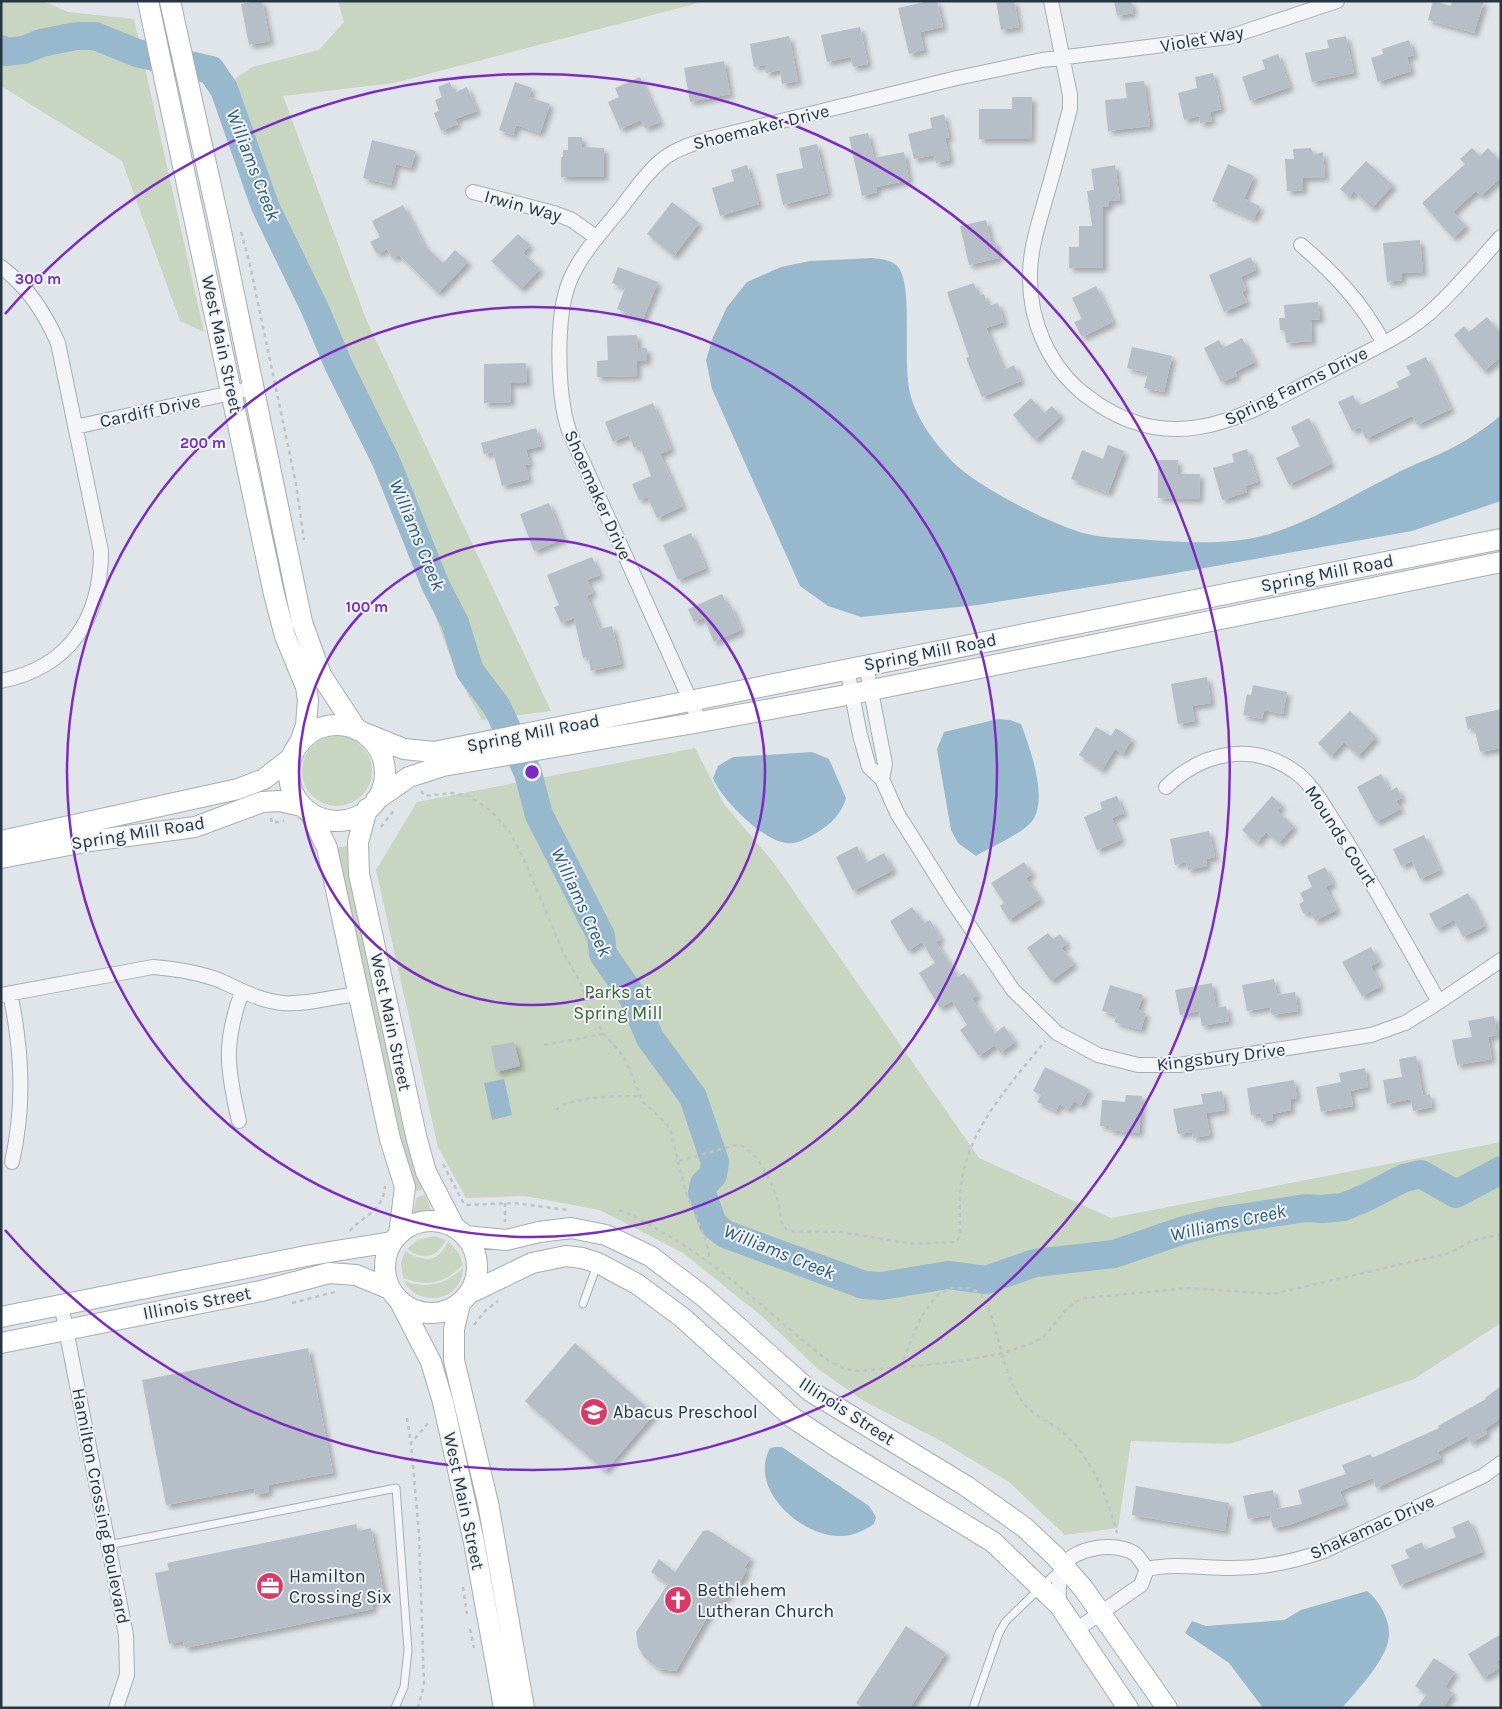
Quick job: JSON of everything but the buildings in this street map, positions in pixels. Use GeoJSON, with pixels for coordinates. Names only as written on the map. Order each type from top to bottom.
{"type":"FeatureCollection","features":[{"type":"Feature","properties":{"kind":"street","name":"Spring Farms Drive"},"geometry":{"type":"LineString","coordinates":[[1051,1],[1070,95],[1070,108],[1031,251],[1032,302],[1037,328],[1049,352],[1075,386],[1106,410],[1141,424],[1172,430],[1217,425],[1252,412],[1383,342],[1427,315],[1501,237]]}},
{"type":"Feature","properties":{"kind":"street","name":"Violet Way"},"geometry":{"type":"LineString","coordinates":[[1063,58],[1229,37],[1337,1]]}},
{"type":"Feature","properties":{"kind":"street","name":"West Main Street"},"geometry":{"type":"LineString","coordinates":[[172,8],[254,388],[302,622],[310,648],[327,687],[359,731]]}},
{"type":"Feature","properties":{"kind":"street","name":"West Main Street"},"geometry":{"type":"LineString","coordinates":[[150,10],[169,107],[281,624],[307,692],[307,716],[296,750]]}},
{"type":"Feature","properties":{"kind":"street","name":"Shoemaker Drive"},"geometry":{"type":"LineString","coordinates":[[700,722],[569,431],[562,405],[560,356],[565,296],[577,267],[597,238],[647,175],[664,158],[686,146],[957,78],[1063,58]]}},
{"type":"Feature","properties":{"kind":"street","name":"Irwin Way"},"geometry":{"type":"LineString","coordinates":[[472,192],[554,213],[572,220],[597,238]]}},
{"type":"Feature","properties":{"kind":"street"},"geometry":{"type":"LineString","coordinates":[[1301,245],[1350,292],[1383,342]]}},
{"type":"Feature","properties":{"kind":"street"},"geometry":{"type":"LineString","coordinates":[[1,267],[30,292],[46,315],[58,343],[100,551],[100,577],[95,602],[78,635],[57,656],[31,672],[1,681]]}},
{"type":"Feature","properties":{"kind":"street","name":"Cardiff Drive"},"geometry":{"type":"LineString","coordinates":[[75,427],[254,388]]}},
{"type":"Feature","properties":{"kind":"street","name":"Spring Mill Road"},"geometry":{"type":"LineString","coordinates":[[359,731],[404,749],[417,752],[486,750],[549,738],[690,701],[1501,539]]}},
{"type":"Feature","properties":{"kind":"street","name":"Spring Mill Road"},"geometry":{"type":"LineString","coordinates":[[549,738],[700,722],[852,694],[1501,562]]}},
{"type":"Feature","properties":{"kind":"street","name":"Kingsbury Drive"},"geometry":{"type":"LineString","coordinates":[[857,667],[872,690],[885,764],[882,779]]}},
{"type":"Feature","properties":{"kind":"street","name":"Kingsbury Drive"},"geometry":{"type":"LineString","coordinates":[[857,667],[852,694],[860,735],[870,767],[882,779],[897,813],[1013,990],[1057,1033],[1098,1055],[1138,1065],[1156,1067],[1371,1035],[1405,1023],[1501,960]]}},
{"type":"Feature","properties":{"kind":"street"},"geometry":{"type":"LineString","coordinates":[[342,725],[359,731],[379,751],[383,763],[382,789],[372,805],[352,818],[335,821],[306,809],[290,783],[296,750],[311,732],[326,726],[342,725]]}},
{"type":"Feature","properties":{"kind":"street","name":"Spring Mill Road"},"geometry":{"type":"LineString","coordinates":[[1,841],[246,787],[268,776],[296,750]]}},
{"type":"Feature","properties":{"kind":"street","name":"Spring Mill Road"},"geometry":{"type":"LineString","coordinates":[[372,805],[414,774],[444,766],[486,750]]}},
{"type":"Feature","properties":{"kind":"street","name":"Mounds Court"},"geometry":{"type":"LineString","coordinates":[[1166,787],[1177,776],[1202,762],[1222,754],[1258,754],[1293,770],[1304,779],[1317,795],[1360,862],[1439,1002]]}},
{"type":"Feature","properties":{"kind":"street","name":"Spring Mill Road"},"geometry":{"type":"LineString","coordinates":[[1,858],[90,840],[195,827],[262,802],[279,800],[306,809]]}},
{"type":"Feature","properties":{"kind":"street","name":"West Main Street"},"geometry":{"type":"LineString","coordinates":[[372,805],[358,842],[356,854],[359,874],[417,1140],[426,1172],[460,1232]]}},
{"type":"Feature","properties":{"kind":"street","name":"West Main Street"},"geometry":{"type":"LineString","coordinates":[[306,809],[327,848],[394,1154],[405,1187],[396,1238]]}},
{"type":"Feature","properties":{"kind":"street"},"geometry":{"type":"LineString","coordinates":[[12,1162],[18,1134],[22,1086],[20,1055],[6,994],[153,967],[176,969],[206,976],[257,998],[291,1003],[308,1003],[360,994]]}},
{"type":"Feature","properties":{"kind":"street"},"geometry":{"type":"LineString","coordinates":[[239,1121],[228,1063],[229,1037],[234,1014],[242,992]]}},
{"type":"Feature","properties":{"kind":"street"},"geometry":{"type":"LineString","coordinates":[[426,1222],[440,1222],[460,1232],[472,1246],[477,1263],[475,1282],[465,1299],[452,1309],[432,1313],[420,1312],[395,1296],[385,1266],[396,1238],[407,1228],[426,1222]]}},
{"type":"Feature","properties":{"kind":"street","name":"Illinois Street"},"geometry":{"type":"LineString","coordinates":[[460,1232],[506,1240],[546,1230],[571,1228],[606,1235],[637,1249],[666,1267],[697,1291],[810,1391],[998,1507],[1024,1527],[1064,1565],[1102,1613],[1167,1708]]}},
{"type":"Feature","properties":{"kind":"street","name":"Illinois Street"},"geometry":{"type":"LineString","coordinates":[[1,1317],[396,1238]]}},
{"type":"Feature","properties":{"kind":"street","name":"Illinois Street"},"geometry":{"type":"LineString","coordinates":[[465,1299],[542,1260],[566,1256],[598,1263],[637,1284],[662,1301],[793,1418],[840,1449],[974,1528],[993,1542],[1059,1605],[1128,1708]]}},
{"type":"Feature","properties":{"kind":"street","name":"Illinois Street"},"geometry":{"type":"LineString","coordinates":[[1,1343],[260,1290],[329,1273],[356,1275],[395,1296]]}},
{"type":"Feature","properties":{"kind":"street","name":"West Main Street"},"geometry":{"type":"LineString","coordinates":[[395,1296],[431,1362],[443,1402],[474,1542],[504,1708]]}},
{"type":"Feature","properties":{"kind":"street","name":"West Main Street"},"geometry":{"type":"LineString","coordinates":[[465,1299],[454,1329],[454,1360],[488,1503],[524,1708]]}},
{"type":"Feature","properties":{"kind":"street","name":"Hamilton Crossing Boulevard"},"geometry":{"type":"LineString","coordinates":[[61,1304],[122,1615],[127,1656],[126,1675],[116,1708]]}},
{"type":"Feature","properties":{"kind":"street","name":"Shakamac Drive"},"geometry":{"type":"LineString","coordinates":[[1147,1569],[1182,1565],[1256,1568],[1301,1559],[1324,1551],[1483,1476],[1501,1463]]}},
{"type":"Feature","properties":{"kind":"street"},"geometry":{"type":"LineString","coordinates":[[1059,1605],[1060,1576],[1064,1565],[1087,1549],[1118,1549],[1135,1554],[1147,1569],[1141,1585],[1076,1630]]}},
{"type":"Feature","properties":{"kind":"lane"},"geometry":{"type":"LineString","coordinates":[[583,1304],[598,1263]]}},
{"type":"Feature","properties":{"kind":"lane"},"geometry":{"type":"LineString","coordinates":[[108,1545],[396,1488],[408,1650],[404,1687],[395,1708]]}},
{"type":"Feature","properties":{"kind":"lane"},"geometry":{"type":"LineString","coordinates":[[973,1708],[999,1633],[1006,1621],[1064,1565]]}},
{"type":"Feature","properties":{"kind":"path"},"geometry":{"type":"LineString","coordinates":[[420,788],[425,796],[452,793],[469,796],[491,811],[509,831],[523,857],[564,954],[579,980],[592,1013],[604,1034],[624,1057],[640,1096],[647,1107],[669,1128],[688,1201],[709,1253],[708,1260]]}},
{"type":"Feature","properties":{"kind":"path"},"geometry":{"type":"LineString","coordinates":[[377,832],[398,805]]}},
{"type":"Feature","properties":{"kind":"path"},"geometry":{"type":"LineString","coordinates":[[272,823],[287,821]]}},
{"type":"Feature","properties":{"kind":"path"},"geometry":{"type":"LineString","coordinates":[[544,1045],[604,1034]]}},
{"type":"Feature","properties":{"kind":"path"},"geometry":{"type":"LineString","coordinates":[[679,1161],[742,1145],[750,1150],[771,1182],[779,1204],[781,1224],[788,1231],[841,1232],[913,1244],[956,1242],[960,1236],[961,1186],[974,1139],[992,1108],[1045,1041]]}},
{"type":"Feature","properties":{"kind":"path"},"geometry":{"type":"LineString","coordinates":[[556,1110],[565,1104],[590,1099],[640,1096]]}},
{"type":"Feature","properties":{"kind":"path"},"geometry":{"type":"LineString","coordinates":[[452,1177],[464,1204],[504,1203],[505,1225]]}},
{"type":"Feature","properties":{"kind":"path"},"geometry":{"type":"LineString","coordinates":[[350,1229],[370,1216],[384,1193]]}},
{"type":"Feature","properties":{"kind":"path"},"geometry":{"type":"LineString","coordinates":[[619,1210],[638,1218],[708,1260],[826,1359],[851,1370],[961,1360],[1002,1351],[1041,1338],[1070,1304],[1085,1298],[1189,1288],[1272,1294],[1450,1253],[1471,1241],[1501,1234]]}},
{"type":"Feature","properties":{"kind":"path"},"geometry":{"type":"LineString","coordinates":[[900,1367],[914,1330],[932,1299],[946,1289],[958,1286],[970,1288],[981,1294],[992,1317],[1018,1394],[1024,1404],[1042,1420],[1067,1436],[1095,1475],[1112,1516],[1118,1549]]}},
{"type":"Feature","properties":{"kind":"path"},"geometry":{"type":"LineString","coordinates":[[470,1331],[486,1310],[501,1298]]}},
{"type":"Feature","properties":{"kind":"path"},"geometry":{"type":"LineString","coordinates":[[407,1418],[419,1534],[424,1685],[418,1708]]}},
{"type":"Feature","properties":{"kind":"path"},"geometry":{"type":"LineString","coordinates":[[410,1442],[432,1418]]}},
{"type":"Feature","properties":{"kind":"green space"},"geometry":{"type":"Polygon","coordinates":[[[1,1],[43,1],[68,12],[134,19],[204,332],[180,321],[122,161],[1,86],[1,1]]]}},
{"type":"Feature","properties":{"kind":"green space"},"geometry":{"type":"Polygon","coordinates":[[[338,1],[706,1],[394,83],[283,96],[366,319],[551,711],[482,720],[457,675],[396,510],[251,201],[218,102],[236,78],[252,67],[319,50],[344,22],[338,1]]]}},
{"type":"Feature","properties":{"kind":"green space"},"geometry":{"type":"Polygon","coordinates":[[[337,736],[350,739],[362,746],[369,758],[372,771],[369,784],[362,796],[350,803],[337,806],[324,803],[312,796],[305,784],[302,771],[305,758],[312,746],[324,739],[337,736]]]}},
{"type":"Feature","properties":{"kind":"green space","name":"Parks at Spring Mill"},"geometry":{"type":"Polygon","coordinates":[[[695,748],[724,804],[774,863],[979,1158],[1111,1218],[1501,1142],[1501,1323],[1414,1379],[1230,1444],[1131,1441],[1118,1528],[1065,1535],[1009,1482],[941,1441],[864,1401],[818,1369],[764,1318],[683,1253],[600,1210],[525,1196],[466,1198],[438,1147],[376,870],[417,802],[695,748]]]}},
{"type":"Feature","properties":{"kind":"green space"},"geometry":{"type":"Polygon","coordinates":[[[347,846],[348,869],[408,1145],[422,1190],[416,1191],[398,1136],[335,848],[347,846]]]}},
{"type":"Feature","properties":{"kind":"green space"},"geometry":{"type":"Polygon","coordinates":[[[425,1195],[431,1210],[413,1213],[417,1197],[425,1195]]]}},
{"type":"Feature","properties":{"kind":"green space"},"geometry":{"type":"Polygon","coordinates":[[[434,1236],[446,1240],[434,1254],[424,1256],[407,1249],[417,1240],[434,1236]]]}},
{"type":"Feature","properties":{"kind":"green space"},"geometry":{"type":"Polygon","coordinates":[[[448,1241],[459,1253],[463,1265],[456,1271],[442,1280],[428,1283],[403,1278],[401,1263],[405,1251],[424,1259],[429,1259],[440,1254],[448,1241]]]}},
{"type":"Feature","properties":{"kind":"green space"},"geometry":{"type":"Polygon","coordinates":[[[463,1268],[461,1279],[456,1288],[448,1294],[439,1297],[429,1298],[419,1295],[411,1290],[404,1281],[421,1285],[435,1284],[456,1274],[463,1268]]]}},
{"type":"Feature","properties":{"kind":"water"},"geometry":{"type":"Polygon","coordinates":[[[872,258],[894,263],[899,268],[903,279],[907,310],[908,383],[915,407],[933,439],[950,459],[979,482],[1008,500],[1073,530],[1112,538],[1202,542],[1234,541],[1266,535],[1316,516],[1402,470],[1452,448],[1477,433],[1501,415],[1501,501],[1412,531],[1165,575],[978,605],[861,617],[828,606],[800,586],[712,389],[706,360],[713,337],[727,307],[747,282],[781,267],[810,261],[872,258]]]}},
{"type":"Feature","properties":{"kind":"water"},"geometry":{"type":"Polygon","coordinates":[[[998,719],[1010,720],[1021,724],[1036,771],[1039,797],[1038,808],[1034,818],[1024,829],[976,856],[958,843],[951,830],[937,749],[944,732],[998,719]]]}},
{"type":"Feature","properties":{"kind":"water"},"geometry":{"type":"Polygon","coordinates":[[[812,752],[829,759],[846,798],[835,818],[818,832],[799,842],[786,843],[776,840],[754,827],[724,797],[713,778],[718,766],[733,757],[812,752]]]}},
{"type":"Feature","properties":{"kind":"water"},"geometry":{"type":"Polygon","coordinates":[[[504,1079],[512,1115],[492,1120],[484,1083],[504,1079]]]}},
{"type":"Feature","properties":{"kind":"water"},"geometry":{"type":"Polygon","coordinates":[[[782,1447],[869,1506],[876,1517],[874,1524],[848,1536],[838,1536],[823,1534],[794,1518],[781,1507],[772,1493],[766,1478],[765,1463],[770,1448],[782,1447]]]}},
{"type":"Feature","properties":{"kind":"water"},"geometry":{"type":"Polygon","coordinates":[[[1367,1591],[1381,1607],[1387,1621],[1389,1628],[1388,1642],[1375,1668],[1342,1708],[1263,1708],[1229,1663],[1185,1633],[1192,1621],[1206,1626],[1284,1620],[1301,1610],[1367,1591]]]}},
{"type":"Feature","properties":{"kind":"waterway","name":"Williams Creek"},"geometry":{"type":"LineString","coordinates":[[1,49],[4,52],[24,50],[41,43],[76,36],[95,36],[137,53],[211,70],[224,89],[265,206],[315,309],[338,364],[386,461],[435,584],[455,623],[470,671],[497,707],[528,773],[539,815],[601,936],[603,954],[632,996],[650,1038],[693,1097],[715,1162],[713,1175],[704,1184],[702,1193],[713,1224],[725,1234],[864,1285],[882,1286],[948,1275],[986,1280],[1035,1263],[1114,1254],[1184,1230],[1220,1221],[1306,1208],[1343,1207],[1404,1178],[1421,1174],[1456,1194],[1501,1170]]}},
{"type":"Feature","properties":{"kind":"place","name":"Abacus Preschool"},"geometry":{"type":"Point","coordinates":[594,1412]}},
{"type":"Feature","properties":{"kind":"place","name":"Hamilton Crossing Six"},"geometry":{"type":"Point","coordinates":[270,1586]}},
{"type":"Feature","properties":{"kind":"place","name":"Bethlehem Lutheran Church"},"geometry":{"type":"Point","coordinates":[678,1600]}}]}
